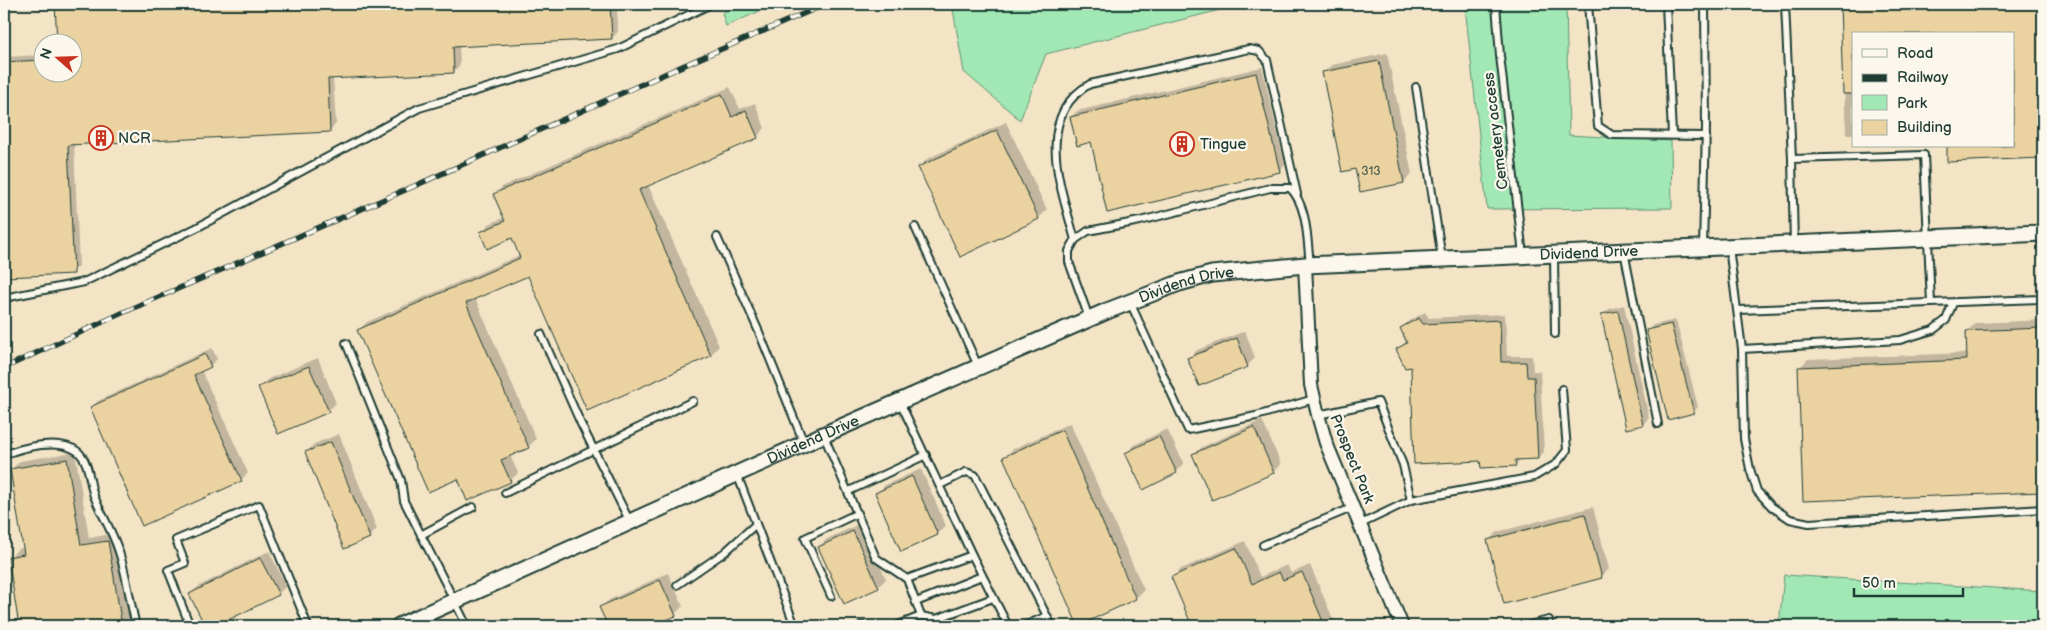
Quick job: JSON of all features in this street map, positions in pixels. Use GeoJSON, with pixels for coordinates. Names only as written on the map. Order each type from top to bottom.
{"type":"FeatureCollection","features":[{"type":"Feature","properties":{"kind":"street","name":"Dividend Drive"},"geometry":{"type":"LineString","coordinates":[[399,626],[823,435],[1089,318],[1179,283],[1212,274],[1307,265],[2043,233]]}},
{"type":"Feature","properties":{"kind":"street","name":"Prospect Park"},"geometry":{"type":"LineString","coordinates":[[1307,265],[1311,385],[1318,415],[1326,443],[1402,626]]}},
{"type":"Feature","properties":{"kind":"lane"},"geometry":{"type":"LineString","coordinates":[[4,298],[84,282],[196,228],[419,108],[618,49],[711,4]]}},
{"type":"Feature","properties":{"kind":"lane","name":"Cemetery access"},"geometry":{"type":"LineString","coordinates":[[1496,4],[1500,56],[1523,256]]}},
{"type":"Feature","properties":{"kind":"lane"},"geometry":{"type":"LineString","coordinates":[[1588,4],[1598,126],[1612,135],[1706,136]]}},
{"type":"Feature","properties":{"kind":"lane"},"geometry":{"type":"LineString","coordinates":[[1666,4],[1672,135]]}},
{"type":"Feature","properties":{"kind":"lane"},"geometry":{"type":"LineString","coordinates":[[1703,248],[1706,136],[1705,4]]}},
{"type":"Feature","properties":{"kind":"lane"},"geometry":{"type":"LineString","coordinates":[[1785,4],[1794,245]]}},
{"type":"Feature","properties":{"kind":"lane"},"geometry":{"type":"LineString","coordinates":[[1076,240],[1056,169],[1054,153],[1058,127],[1066,104],[1078,91],[1090,84],[1249,49],[1259,51],[1267,60],[1297,194],[1303,212],[1307,265]]}},
{"type":"Feature","properties":{"kind":"lane"},"geometry":{"type":"LineString","coordinates":[[1416,87],[1442,259]]}},
{"type":"Feature","properties":{"kind":"lane"},"geometry":{"type":"LineString","coordinates":[[1792,159],[1924,154],[1931,303]]}},
{"type":"Feature","properties":{"kind":"lane"},"geometry":{"type":"LineString","coordinates":[[1089,318],[1069,262],[1069,251],[1076,240],[1088,231],[1140,221],[1270,188],[1290,188],[1297,194]]}},
{"type":"Feature","properties":{"kind":"lane"},"geometry":{"type":"LineString","coordinates":[[915,227],[978,367]]}},
{"type":"Feature","properties":{"kind":"lane"},"geometry":{"type":"LineString","coordinates":[[717,237],[759,332],[804,444]]}},
{"type":"Feature","properties":{"kind":"lane"},"geometry":{"type":"LineString","coordinates":[[1729,247],[1742,349],[1744,439],[1750,470],[1757,491],[1772,507],[1790,520],[1809,523],[2043,509]]}},
{"type":"Feature","properties":{"kind":"lane"},"geometry":{"type":"LineString","coordinates":[[1624,251],[1658,424]]}},
{"type":"Feature","properties":{"kind":"lane"},"geometry":{"type":"LineString","coordinates":[[1554,255],[1555,334]]}},
{"type":"Feature","properties":{"kind":"lane"},"geometry":{"type":"LineString","coordinates":[[1738,310],[2043,299]]}},
{"type":"Feature","properties":{"kind":"lane"},"geometry":{"type":"LineString","coordinates":[[1130,302],[1188,430],[1256,416],[1314,399]]}},
{"type":"Feature","properties":{"kind":"lane"},"geometry":{"type":"LineString","coordinates":[[1742,349],[1900,340],[1933,330],[1946,320],[1953,303]]}},
{"type":"Feature","properties":{"kind":"lane"},"geometry":{"type":"LineString","coordinates":[[542,334],[594,450],[630,522]]}},
{"type":"Feature","properties":{"kind":"lane"},"geometry":{"type":"LineString","coordinates":[[346,344],[401,480],[404,501],[467,626]]}},
{"type":"Feature","properties":{"kind":"lane"},"geometry":{"type":"LineString","coordinates":[[1361,524],[1412,500],[1534,477],[1556,464],[1567,450],[1562,389]]}},
{"type":"Feature","properties":{"kind":"lane"},"geometry":{"type":"LineString","coordinates":[[505,493],[693,401]]}},
{"type":"Feature","properties":{"kind":"lane"},"geometry":{"type":"LineString","coordinates":[[900,402],[982,576],[1008,626]]}},
{"type":"Feature","properties":{"kind":"lane"},"geometry":{"type":"LineString","coordinates":[[1318,415],[1378,402],[1403,465],[1412,500]]}},
{"type":"Feature","properties":{"kind":"lane"},"geometry":{"type":"LineString","coordinates":[[823,435],[849,491],[876,558],[907,579],[921,616]]}},
{"type":"Feature","properties":{"kind":"lane"},"geometry":{"type":"LineString","coordinates":[[4,455],[17,449],[58,444],[68,446],[79,453],[86,465],[94,495],[110,526],[120,553],[136,626]]}},
{"type":"Feature","properties":{"kind":"lane"},"geometry":{"type":"LineString","coordinates":[[849,491],[926,456]]}},
{"type":"Feature","properties":{"kind":"lane"},"geometry":{"type":"LineString","coordinates":[[940,485],[966,472],[975,475],[1052,626]]}},
{"type":"Feature","properties":{"kind":"lane"},"geometry":{"type":"LineString","coordinates":[[737,474],[795,626]]}},
{"type":"Feature","properties":{"kind":"lane"},"geometry":{"type":"LineString","coordinates":[[190,626],[168,570],[186,563],[176,540],[259,505],[308,626]]}},
{"type":"Feature","properties":{"kind":"lane"},"geometry":{"type":"LineString","coordinates":[[421,535],[473,507]]}},
{"type":"Feature","properties":{"kind":"lane"},"geometry":{"type":"LineString","coordinates":[[1263,545],[1354,507]]}},
{"type":"Feature","properties":{"kind":"lane"},"geometry":{"type":"LineString","coordinates":[[831,596],[805,538],[858,513]]}},
{"type":"Feature","properties":{"kind":"lane"},"geometry":{"type":"LineString","coordinates":[[677,585],[725,552],[756,524]]}},
{"type":"Feature","properties":{"kind":"lane"},"geometry":{"type":"LineString","coordinates":[[907,579],[972,555]]}},
{"type":"Feature","properties":{"kind":"lane"},"geometry":{"type":"LineString","coordinates":[[916,602],[982,576]]}},
{"type":"Feature","properties":{"kind":"lane"},"geometry":{"type":"LineString","coordinates":[[896,626],[921,616],[936,619],[993,598]]}},
{"type":"Feature","properties":{"kind":"lane"},"geometry":{"type":"LineString","coordinates":[[1024,626],[1047,616]]}},
{"type":"Feature","properties":{"kind":"lane"},"geometry":{"type":"LineString","coordinates":[[1525,626],[1549,620]]}},
{"type":"Feature","properties":{"kind":"shaded area"},"geometry":{"type":"Polygon","coordinates":[[[4,4],[2043,4],[2043,591],[1785,575],[1779,626],[4,626],[4,4]]]}},
{"type":"Feature","properties":{"kind":"green space"},"geometry":{"type":"Polygon","coordinates":[[[738,4],[776,4],[726,26],[722,13],[738,4]]]}},
{"type":"Feature","properties":{"kind":"green space"},"geometry":{"type":"Polygon","coordinates":[[[952,4],[1244,4],[1046,54],[1020,120],[964,72],[952,4]]]}},
{"type":"Feature","properties":{"kind":"green space"},"geometry":{"type":"Polygon","coordinates":[[[1458,4],[1566,4],[1569,135],[1671,141],[1672,208],[1487,209],[1465,6],[1458,4]]]}},
{"type":"Feature","properties":{"kind":"green space"},"geometry":{"type":"Polygon","coordinates":[[[1784,575],[2043,591],[2043,626],[1779,626],[1784,575]]]}},
{"type":"Feature","properties":{"kind":"building","name":"NCR"},"geometry":{"type":"Polygon","coordinates":[[[55,4],[610,4],[612,39],[453,47],[454,73],[328,79],[330,132],[68,145],[74,274],[4,277],[4,62],[32,61],[32,82],[82,82],[82,32],[56,32],[55,4]]]}},
{"type":"Feature","properties":{"kind":"building"},"geometry":{"type":"Polygon","coordinates":[[[1840,4],[2043,4],[2043,131],[2040,131],[2041,158],[1947,162],[1947,148],[2014,148],[2014,32],[1852,32],[1852,94],[1843,94],[1840,4]]]}},
{"type":"Feature","properties":{"kind":"building"},"geometry":{"type":"Polygon","coordinates":[[[1379,61],[1404,183],[1360,192],[1355,169],[1342,172],[1322,72],[1379,61]]]}},
{"type":"Feature","properties":{"kind":"building","name":"Tingue"},"geometry":{"type":"Polygon","coordinates":[[[1256,73],[1280,172],[1107,213],[1091,142],[1077,146],[1070,117],[1256,73]]]}},
{"type":"Feature","properties":{"kind":"building"},"geometry":{"type":"Polygon","coordinates":[[[722,94],[732,117],[746,110],[758,138],[639,190],[711,356],[587,411],[528,276],[466,303],[529,448],[501,460],[511,482],[467,501],[458,479],[428,492],[357,330],[520,258],[512,238],[487,249],[480,232],[505,221],[493,194],[722,94]]]}},
{"type":"Feature","properties":{"kind":"building"},"geometry":{"type":"Polygon","coordinates":[[[997,130],[1039,219],[960,257],[918,167],[997,130]]]}},
{"type":"Feature","properties":{"kind":"building"},"geometry":{"type":"Polygon","coordinates":[[[1618,311],[1643,425],[1626,429],[1601,314],[1618,311]]]}},
{"type":"Feature","properties":{"kind":"building"},"geometry":{"type":"Polygon","coordinates":[[[1419,318],[1423,324],[1500,320],[1501,362],[1526,362],[1527,377],[1534,377],[1538,459],[1515,460],[1516,466],[1481,468],[1480,461],[1414,464],[1411,367],[1405,368],[1396,349],[1407,343],[1400,328],[1419,318]]]}},
{"type":"Feature","properties":{"kind":"building"},"geometry":{"type":"Polygon","coordinates":[[[1671,324],[1694,413],[1668,420],[1646,330],[1671,324]]]}},
{"type":"Feature","properties":{"kind":"building"},"geometry":{"type":"Polygon","coordinates":[[[2043,328],[2043,492],[1803,501],[1798,367],[1967,360],[1966,331],[2043,328]]]}},
{"type":"Feature","properties":{"kind":"building"},"geometry":{"type":"Polygon","coordinates":[[[1237,338],[1248,367],[1199,386],[1187,358],[1237,338]]]}},
{"type":"Feature","properties":{"kind":"building"},"geometry":{"type":"Polygon","coordinates":[[[205,354],[211,367],[194,375],[242,481],[142,526],[90,407],[205,354]]]}},
{"type":"Feature","properties":{"kind":"building"},"geometry":{"type":"Polygon","coordinates":[[[309,366],[329,412],[278,434],[258,387],[309,366]]]}},
{"type":"Feature","properties":{"kind":"building"},"geometry":{"type":"Polygon","coordinates":[[[1254,427],[1274,473],[1212,500],[1192,454],[1254,427]]]}},
{"type":"Feature","properties":{"kind":"building"},"geometry":{"type":"Polygon","coordinates":[[[1062,430],[1136,599],[1078,626],[1003,457],[1062,430]]]}},
{"type":"Feature","properties":{"kind":"building"},"geometry":{"type":"Polygon","coordinates":[[[1159,436],[1177,473],[1143,490],[1125,453],[1159,436]]]}},
{"type":"Feature","properties":{"kind":"building"},"geometry":{"type":"Polygon","coordinates":[[[331,442],[370,538],[344,549],[305,452],[331,442]]]}},
{"type":"Feature","properties":{"kind":"building"},"geometry":{"type":"Polygon","coordinates":[[[67,459],[81,545],[108,541],[122,626],[19,626],[8,557],[24,554],[10,469],[67,459]]]}},
{"type":"Feature","properties":{"kind":"building"},"geometry":{"type":"Polygon","coordinates":[[[912,476],[938,535],[901,552],[875,493],[912,476]]]}},
{"type":"Feature","properties":{"kind":"building"},"geometry":{"type":"Polygon","coordinates":[[[1585,514],[1602,578],[1504,604],[1487,540],[1585,514]]]}},
{"type":"Feature","properties":{"kind":"building"},"geometry":{"type":"Polygon","coordinates":[[[853,531],[879,588],[844,604],[818,547],[853,531]]]}},
{"type":"Feature","properties":{"kind":"building"},"geometry":{"type":"Polygon","coordinates":[[[1236,548],[1252,584],[1279,572],[1283,580],[1302,572],[1325,626],[1192,626],[1171,577],[1236,548]]]}},
{"type":"Feature","properties":{"kind":"building"},"geometry":{"type":"Polygon","coordinates":[[[260,558],[279,595],[216,626],[205,626],[189,594],[260,558]]]}},
{"type":"Feature","properties":{"kind":"building"},"geometry":{"type":"Polygon","coordinates":[[[660,580],[676,616],[652,626],[608,626],[599,607],[660,580]]]}},
{"type":"Feature","properties":{"kind":"railway"},"geometry":{"type":"LineString","coordinates":[[4,368],[122,313],[826,4]]}},
{"type":"Feature","properties":{"kind":"place","name":"NCR"},"geometry":{"type":"Point","coordinates":[101,138]}},
{"type":"Feature","properties":{"kind":"place","name":"Tingue"},"geometry":{"type":"Point","coordinates":[1182,144]}}]}
